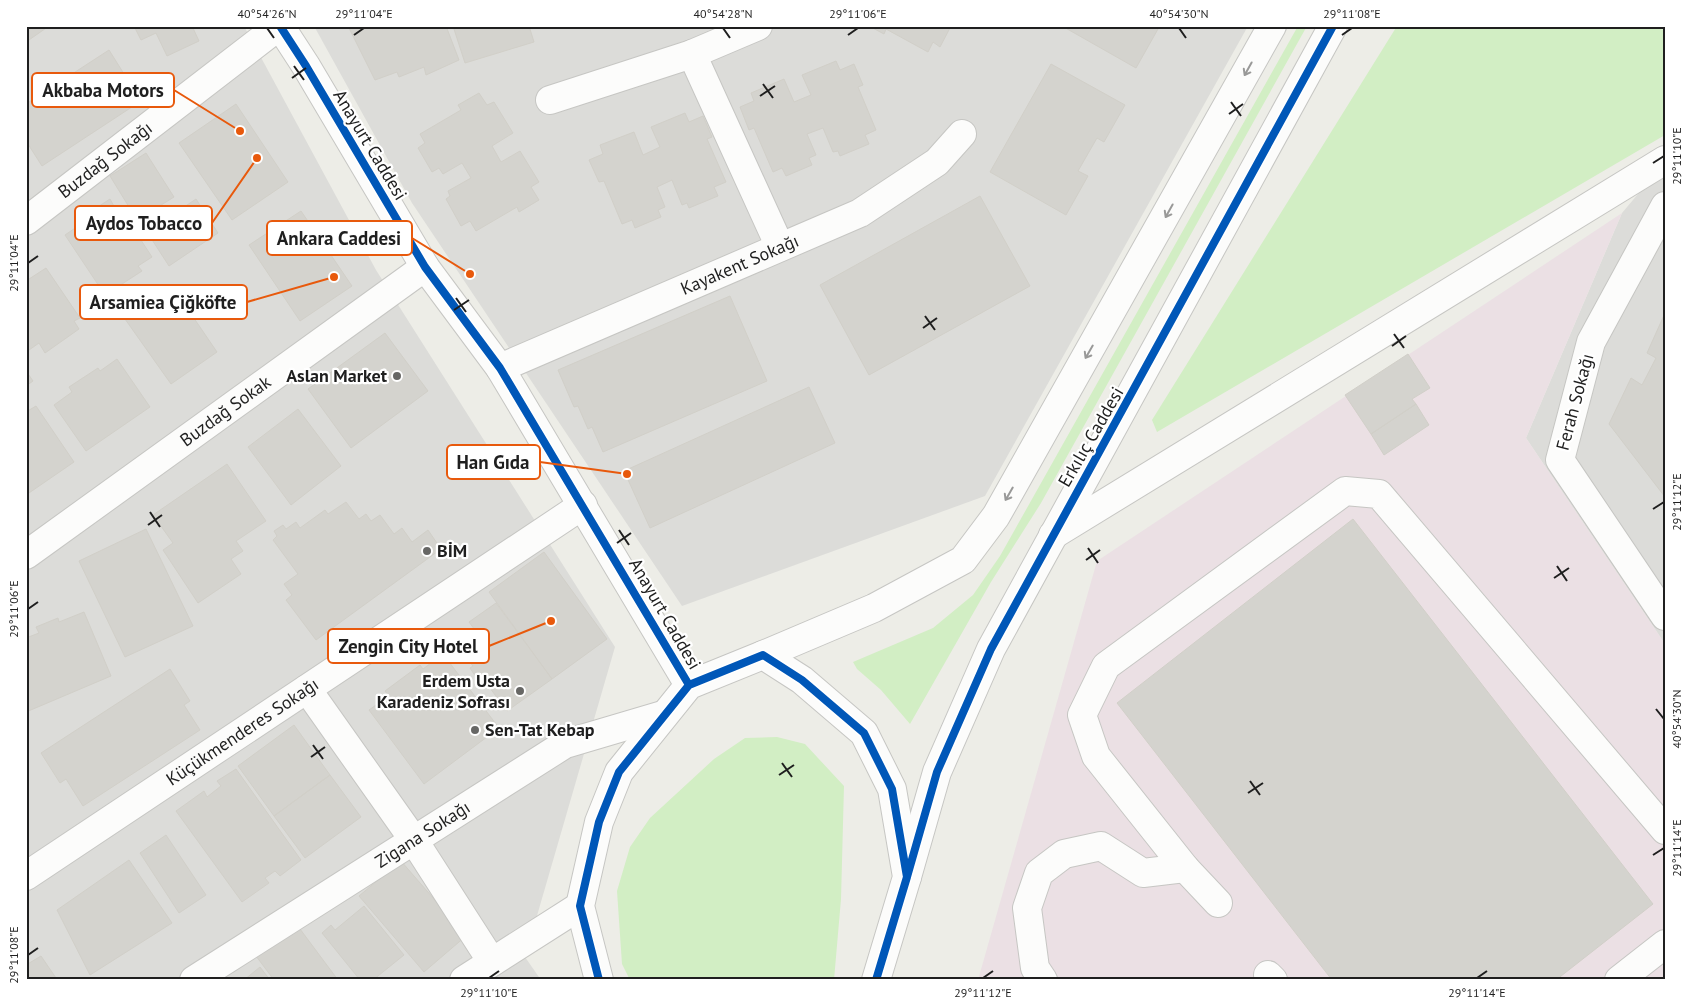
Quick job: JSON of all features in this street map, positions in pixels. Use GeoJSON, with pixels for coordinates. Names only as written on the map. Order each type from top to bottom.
{"type":"FeatureCollection","features":[{"type":"Feature","properties":{"kind":"street","name":"Buzdağ Sokağı"},"geometry":{"type":"LineString","coordinates":[[26,221],[279,26]]}},
{"type":"Feature","properties":{"kind":"street","name":"Anayurt Caddesi"},"geometry":{"type":"LineString","coordinates":[[279,26],[306,66],[424,267],[500,368],[583,504],[689,685]]}},
{"type":"Feature","properties":{"kind":"street"},"geometry":{"type":"LineString","coordinates":[[550,100],[692,54],[758,26]]}},
{"type":"Feature","properties":{"kind":"street"},"geometry":{"type":"LineString","coordinates":[[599,980],[580,906],[599,822],[619,772],[689,685],[874,608],[963,560],[996,516],[1272,26]]}},
{"type":"Feature","properties":{"kind":"street","name":"Erkılıç Caddesi"},"geometry":{"type":"LineString","coordinates":[[876,980],[937,772],[991,649],[1052,536],[1156,352],[1333,26]]}},
{"type":"Feature","properties":{"kind":"street"},"geometry":{"type":"LineString","coordinates":[[692,54],[780,247]]}},
{"type":"Feature","properties":{"kind":"street","name":"Kayakent Sokağı"},"geometry":{"type":"LineString","coordinates":[[500,368],[860,213],[937,162],[962,134]]}},
{"type":"Feature","properties":{"kind":"street"},"geometry":{"type":"LineString","coordinates":[[1052,536],[1665,160]]}},
{"type":"Feature","properties":{"kind":"street","name":"Ferah Sokağı"},"geometry":{"type":"LineString","coordinates":[[1665,206],[1591,342],[1560,460],[1665,616]]}},
{"type":"Feature","properties":{"kind":"street","name":"Buzdağ Sokak"},"geometry":{"type":"LineString","coordinates":[[26,554],[424,267]]}},
{"type":"Feature","properties":{"kind":"street"},"geometry":{"type":"LineString","coordinates":[[1218,903],[1184,868],[1096,756],[1082,715],[1106,666],[1345,491],[1378,494],[1665,830]]}},
{"type":"Feature","properties":{"kind":"street","name":"Küçükmenderes Sokağı"},"geometry":{"type":"LineString","coordinates":[[26,876],[583,504]]}},
{"type":"Feature","properties":{"kind":"street","name":"Erkılıç Caddesi"},"geometry":{"type":"LineString","coordinates":[[763,655],[802,680],[864,732],[892,788],[907,877]]}},
{"type":"Feature","properties":{"kind":"street"},"geometry":{"type":"LineString","coordinates":[[307,689],[413,839],[492,962]]}},
{"type":"Feature","properties":{"kind":"street","name":"Zigana Sokağı"},"geometry":{"type":"LineString","coordinates":[[194,980],[413,839],[566,744],[663,715]]}},
{"type":"Feature","properties":{"kind":"street"},"geometry":{"type":"LineString","coordinates":[[1043,980],[1034,968],[1027,908],[1039,873],[1064,854],[1101,846],[1143,873],[1184,868]]}},
{"type":"Feature","properties":{"kind":"street"},"geometry":{"type":"LineString","coordinates":[[464,980],[580,906]]}},
{"type":"Feature","properties":{"kind":"street"},"geometry":{"type":"LineString","coordinates":[[1619,980],[1665,944]]}},
{"type":"Feature","properties":{"kind":"shaded area"},"geometry":{"type":"Polygon","coordinates":[[[26,26],[244,26],[376,270],[615,647],[525,957],[541,980],[26,980],[26,26]]]}},
{"type":"Feature","properties":{"kind":"shaded area"},"geometry":{"type":"Polygon","coordinates":[[[314,26],[1248,26],[985,496],[682,606],[412,203],[314,26]]]}},
{"type":"Feature","properties":{"kind":"shaded area"},"geometry":{"type":"Polygon","coordinates":[[[1665,162],[1665,644],[1526,438],[1622,213],[1665,162]]]}},
{"type":"Feature","properties":{"kind":"shaded area"},"geometry":{"type":"Polygon","coordinates":[[[1622,213],[1526,438],[1665,644],[1665,980],[978,980],[1097,561],[1622,213]]]}},
{"type":"Feature","properties":{"kind":"green space"},"geometry":{"type":"Polygon","coordinates":[[[1298,26],[1307,26],[1041,503],[991,582],[910,724],[881,690],[857,669],[853,662],[933,628],[973,595],[1000,556],[1298,26]]]}},
{"type":"Feature","properties":{"kind":"green space"},"geometry":{"type":"Polygon","coordinates":[[[1397,26],[1645,26],[1665,30],[1665,135],[1157,432],[1152,420],[1397,26]]]}},
{"type":"Feature","properties":{"kind":"green space"},"geometry":{"type":"Polygon","coordinates":[[[777,737],[805,744],[844,786],[841,899],[834,980],[630,980],[622,964],[617,891],[630,847],[650,818],[714,759],[745,738],[777,737]]]}},
{"type":"Feature","properties":{"kind":"building"},"geometry":{"type":"Polygon","coordinates":[[[26,26],[49,26],[26,42],[26,26]]]}},
{"type":"Feature","properties":{"kind":"building"},"geometry":{"type":"Polygon","coordinates":[[[134,26],[192,26],[199,41],[167,56],[156,33],[141,40],[134,26]]]}},
{"type":"Feature","properties":{"kind":"building"},"geometry":{"type":"Polygon","coordinates":[[[348,26],[446,26],[459,60],[426,75],[424,67],[399,77],[397,72],[375,80],[348,26]]]}},
{"type":"Feature","properties":{"kind":"building"},"geometry":{"type":"Polygon","coordinates":[[[453,26],[529,26],[534,42],[465,63],[453,26]]]}},
{"type":"Feature","properties":{"kind":"building"},"geometry":{"type":"Polygon","coordinates":[[[869,26],[951,26],[940,47],[933,42],[928,52],[886,29],[884,34],[869,26]]]}},
{"type":"Feature","properties":{"kind":"building"},"geometry":{"type":"Polygon","coordinates":[[[1062,26],[1153,26],[1158,29],[1136,68],[1062,26]]]}},
{"type":"Feature","properties":{"kind":"building"},"geometry":{"type":"Polygon","coordinates":[[[109,50],[141,101],[42,166],[26,141],[26,104],[109,50]]]}},
{"type":"Feature","properties":{"kind":"building"},"geometry":{"type":"Polygon","coordinates":[[[836,61],[840,70],[854,64],[863,85],[858,87],[876,130],[865,135],[869,144],[840,156],[838,151],[833,152],[823,128],[807,134],[816,155],[809,158],[812,165],[786,176],[782,168],[773,172],[754,128],[749,130],[740,107],[754,101],[751,93],[784,79],[794,102],[811,95],[802,75],[836,61]]]}},
{"type":"Feature","properties":{"kind":"building"},"geometry":{"type":"Polygon","coordinates":[[[1051,64],[1125,105],[1104,142],[1097,138],[1078,171],[1088,176],[1066,215],[990,172],[1051,64]]]}},
{"type":"Feature","properties":{"kind":"building"},"geometry":{"type":"Polygon","coordinates":[[[479,93],[487,105],[494,102],[513,133],[492,146],[501,162],[520,151],[539,182],[531,187],[539,200],[519,212],[517,207],[476,231],[470,221],[461,226],[446,199],[450,196],[448,191],[471,178],[462,163],[443,174],[439,168],[432,172],[418,148],[425,143],[420,134],[461,110],[458,105],[479,93]]]}},
{"type":"Feature","properties":{"kind":"building"},"geometry":{"type":"Polygon","coordinates":[[[236,104],[288,182],[232,220],[179,143],[236,104]]]}},
{"type":"Feature","properties":{"kind":"building"},"geometry":{"type":"Polygon","coordinates":[[[685,113],[689,122],[703,116],[712,137],[707,139],[726,182],[714,187],[718,196],[689,208],[687,203],[682,205],[672,180],[657,187],[665,207],[658,210],[661,217],[635,228],[632,220],[622,224],[604,181],[599,182],[589,160],[603,154],[600,145],[634,132],[643,155],[660,147],[651,127],[685,113]]]}},
{"type":"Feature","properties":{"kind":"building"},"geometry":{"type":"Polygon","coordinates":[[[146,153],[174,197],[137,220],[110,176],[146,153]]]}},
{"type":"Feature","properties":{"kind":"building"},"geometry":{"type":"Polygon","coordinates":[[[980,196],[1030,286],[869,375],[820,285],[980,196]]]}},
{"type":"Feature","properties":{"kind":"building"},"geometry":{"type":"Polygon","coordinates":[[[110,199],[115,208],[118,205],[152,257],[138,266],[142,271],[105,295],[65,235],[84,222],[81,218],[110,199]]]}},
{"type":"Feature","properties":{"kind":"building"},"geometry":{"type":"Polygon","coordinates":[[[196,199],[218,233],[169,266],[147,232],[196,199]]]}},
{"type":"Feature","properties":{"kind":"building"},"geometry":{"type":"Polygon","coordinates":[[[301,211],[352,286],[300,321],[249,245],[301,211]]]}},
{"type":"Feature","properties":{"kind":"building"},"geometry":{"type":"Polygon","coordinates":[[[46,268],[80,318],[74,321],[79,329],[45,353],[39,343],[29,350],[26,346],[26,281],[46,268]]]}},
{"type":"Feature","properties":{"kind":"building"},"geometry":{"type":"Polygon","coordinates":[[[172,286],[217,352],[171,384],[125,319],[172,286]]]}},
{"type":"Feature","properties":{"kind":"building"},"geometry":{"type":"Polygon","coordinates":[[[730,296],[767,381],[603,452],[592,427],[588,429],[578,406],[574,407],[558,370],[730,296]]]}},
{"type":"Feature","properties":{"kind":"building"},"geometry":{"type":"Polygon","coordinates":[[[1665,313],[1665,497],[1609,424],[1631,378],[1642,385],[1656,358],[1647,353],[1665,313]]]}},
{"type":"Feature","properties":{"kind":"building"},"geometry":{"type":"Polygon","coordinates":[[[385,333],[428,391],[351,448],[308,389],[385,333]]]}},
{"type":"Feature","properties":{"kind":"building"},"geometry":{"type":"Polygon","coordinates":[[[1408,354],[1430,388],[1412,399],[1416,404],[1371,434],[1345,395],[1408,354]]]}},
{"type":"Feature","properties":{"kind":"building"},"geometry":{"type":"Polygon","coordinates":[[[117,359],[150,407],[86,451],[54,405],[72,392],[69,387],[98,368],[100,371],[117,359]]]}},
{"type":"Feature","properties":{"kind":"building"},"geometry":{"type":"Polygon","coordinates":[[[26,371],[33,381],[26,386],[26,371]]]}},
{"type":"Feature","properties":{"kind":"building"},"geometry":{"type":"Polygon","coordinates":[[[809,387],[835,443],[650,528],[624,471],[809,387]]]}},
{"type":"Feature","properties":{"kind":"building"},"geometry":{"type":"Polygon","coordinates":[[[1416,404],[1429,425],[1384,455],[1371,434],[1416,404]]]}},
{"type":"Feature","properties":{"kind":"building"},"geometry":{"type":"Polygon","coordinates":[[[36,406],[74,462],[26,495],[26,412],[36,406]]]}},
{"type":"Feature","properties":{"kind":"building"},"geometry":{"type":"Polygon","coordinates":[[[298,409],[341,466],[291,505],[248,447],[298,409]]]}},
{"type":"Feature","properties":{"kind":"building"},"geometry":{"type":"Polygon","coordinates":[[[227,464],[266,521],[236,541],[243,551],[231,559],[241,574],[198,603],[163,550],[173,543],[153,515],[227,464]]]}},
{"type":"Feature","properties":{"kind":"building"},"geometry":{"type":"Polygon","coordinates":[[[346,502],[359,519],[366,514],[371,521],[380,515],[394,534],[402,528],[412,542],[428,530],[441,549],[316,640],[286,600],[292,595],[284,584],[298,574],[273,540],[277,536],[274,531],[283,525],[286,529],[296,522],[300,528],[325,510],[328,514],[346,502]]]}},
{"type":"Feature","properties":{"kind":"building"},"geometry":{"type":"Polygon","coordinates":[[[1353,519],[1653,904],[1556,980],[1332,980],[1117,703],[1353,519]]]}},
{"type":"Feature","properties":{"kind":"building"},"geometry":{"type":"Polygon","coordinates":[[[146,529],[193,626],[125,657],[79,561],[146,529]]]}},
{"type":"Feature","properties":{"kind":"building"},"geometry":{"type":"Polygon","coordinates":[[[544,552],[607,639],[552,679],[489,592],[544,552]]]}},
{"type":"Feature","properties":{"kind":"building"},"geometry":{"type":"Polygon","coordinates":[[[496,603],[552,679],[507,711],[484,680],[480,683],[470,668],[473,666],[464,655],[483,641],[469,622],[496,603]]]}},
{"type":"Feature","properties":{"kind":"building"},"geometry":{"type":"Polygon","coordinates":[[[84,612],[111,676],[26,712],[26,638],[39,633],[36,627],[58,618],[59,622],[84,612]]]}},
{"type":"Feature","properties":{"kind":"building"},"geometry":{"type":"Polygon","coordinates":[[[443,654],[499,728],[424,784],[369,710],[389,696],[385,691],[420,665],[423,669],[443,654]]]}},
{"type":"Feature","properties":{"kind":"building"},"geometry":{"type":"Polygon","coordinates":[[[170,669],[190,701],[184,705],[200,730],[83,806],[66,779],[60,783],[41,753],[170,669]]]}},
{"type":"Feature","properties":{"kind":"building"},"geometry":{"type":"Polygon","coordinates":[[[294,725],[330,775],[274,816],[238,766],[294,725]]]}},
{"type":"Feature","properties":{"kind":"building"},"geometry":{"type":"Polygon","coordinates":[[[236,769],[301,860],[280,876],[275,871],[265,878],[269,883],[242,902],[176,811],[204,791],[207,797],[221,786],[217,781],[236,769]]]}},
{"type":"Feature","properties":{"kind":"building"},"geometry":{"type":"Polygon","coordinates":[[[330,775],[361,817],[305,858],[274,816],[330,775]]]}},
{"type":"Feature","properties":{"kind":"building"},"geometry":{"type":"Polygon","coordinates":[[[166,835],[206,895],[179,913],[140,853],[166,835]]]}},
{"type":"Feature","properties":{"kind":"building"},"geometry":{"type":"Polygon","coordinates":[[[129,860],[172,923],[90,975],[57,910],[129,860]]]}},
{"type":"Feature","properties":{"kind":"building"},"geometry":{"type":"Polygon","coordinates":[[[401,861],[466,936],[424,972],[359,896],[401,861]]]}},
{"type":"Feature","properties":{"kind":"building"},"geometry":{"type":"Polygon","coordinates":[[[364,906],[404,955],[373,980],[360,980],[322,933],[331,925],[335,930],[364,906]]]}},
{"type":"Feature","properties":{"kind":"building"},"geometry":{"type":"Polygon","coordinates":[[[297,925],[338,980],[274,980],[256,956],[297,925]]]}},
{"type":"Feature","properties":{"kind":"building"},"geometry":{"type":"Polygon","coordinates":[[[41,956],[56,978],[26,980],[26,965],[41,956]]]}},
{"type":"Feature","properties":{"kind":"building"},"geometry":{"type":"Polygon","coordinates":[[[260,967],[270,980],[244,980],[260,967]]]}},
{"type":"Feature","properties":{"kind":"cycle path"},"geometry":{"type":"LineString","coordinates":[[280,26],[306,66],[425,267],[500,368],[689,685]]}},
{"type":"Feature","properties":{"kind":"cycle path"},"geometry":{"type":"LineString","coordinates":[[907,877],[937,772],[991,649],[1333,26]]}},
{"type":"Feature","properties":{"kind":"cycle path"},"geometry":{"type":"LineString","coordinates":[[599,980],[580,906],[599,822],[619,772],[689,685],[763,655],[802,680],[864,733],[892,789],[907,877],[876,980]]}},
{"type":"Feature","properties":{"kind":"place","name":"Akbaba Motors"},"geometry":{"type":"Point","coordinates":[240,131]}},
{"type":"Feature","properties":{"kind":"place","name":"Aydos Tobacco"},"geometry":{"type":"Point","coordinates":[257,158]}},
{"type":"Feature","properties":{"kind":"place","name":"Ankara Caddesi"},"geometry":{"type":"Point","coordinates":[470,274]}},
{"type":"Feature","properties":{"kind":"place","name":"Arsamiea Çiğköfte"},"geometry":{"type":"Point","coordinates":[334,277]}},
{"type":"Feature","properties":{"kind":"place","name":"Aslan Market"},"geometry":{"type":"Point","coordinates":[397,376]}},
{"type":"Feature","properties":{"kind":"place","name":"Han Gıda"},"geometry":{"type":"Point","coordinates":[627,474]}},
{"type":"Feature","properties":{"kind":"place","name":"BİM"},"geometry":{"type":"Point","coordinates":[427,551]}},
{"type":"Feature","properties":{"kind":"place","name":"Zengin City Hotel"},"geometry":{"type":"Point","coordinates":[551,621]}},
{"type":"Feature","properties":{"kind":"place","name":"Erdem Usta Karadeniz Sofrası"},"geometry":{"type":"Point","coordinates":[520,691]}},
{"type":"Feature","properties":{"kind":"place","name":"Sen-Tat Kebap"},"geometry":{"type":"Point","coordinates":[475,730]}}]}
